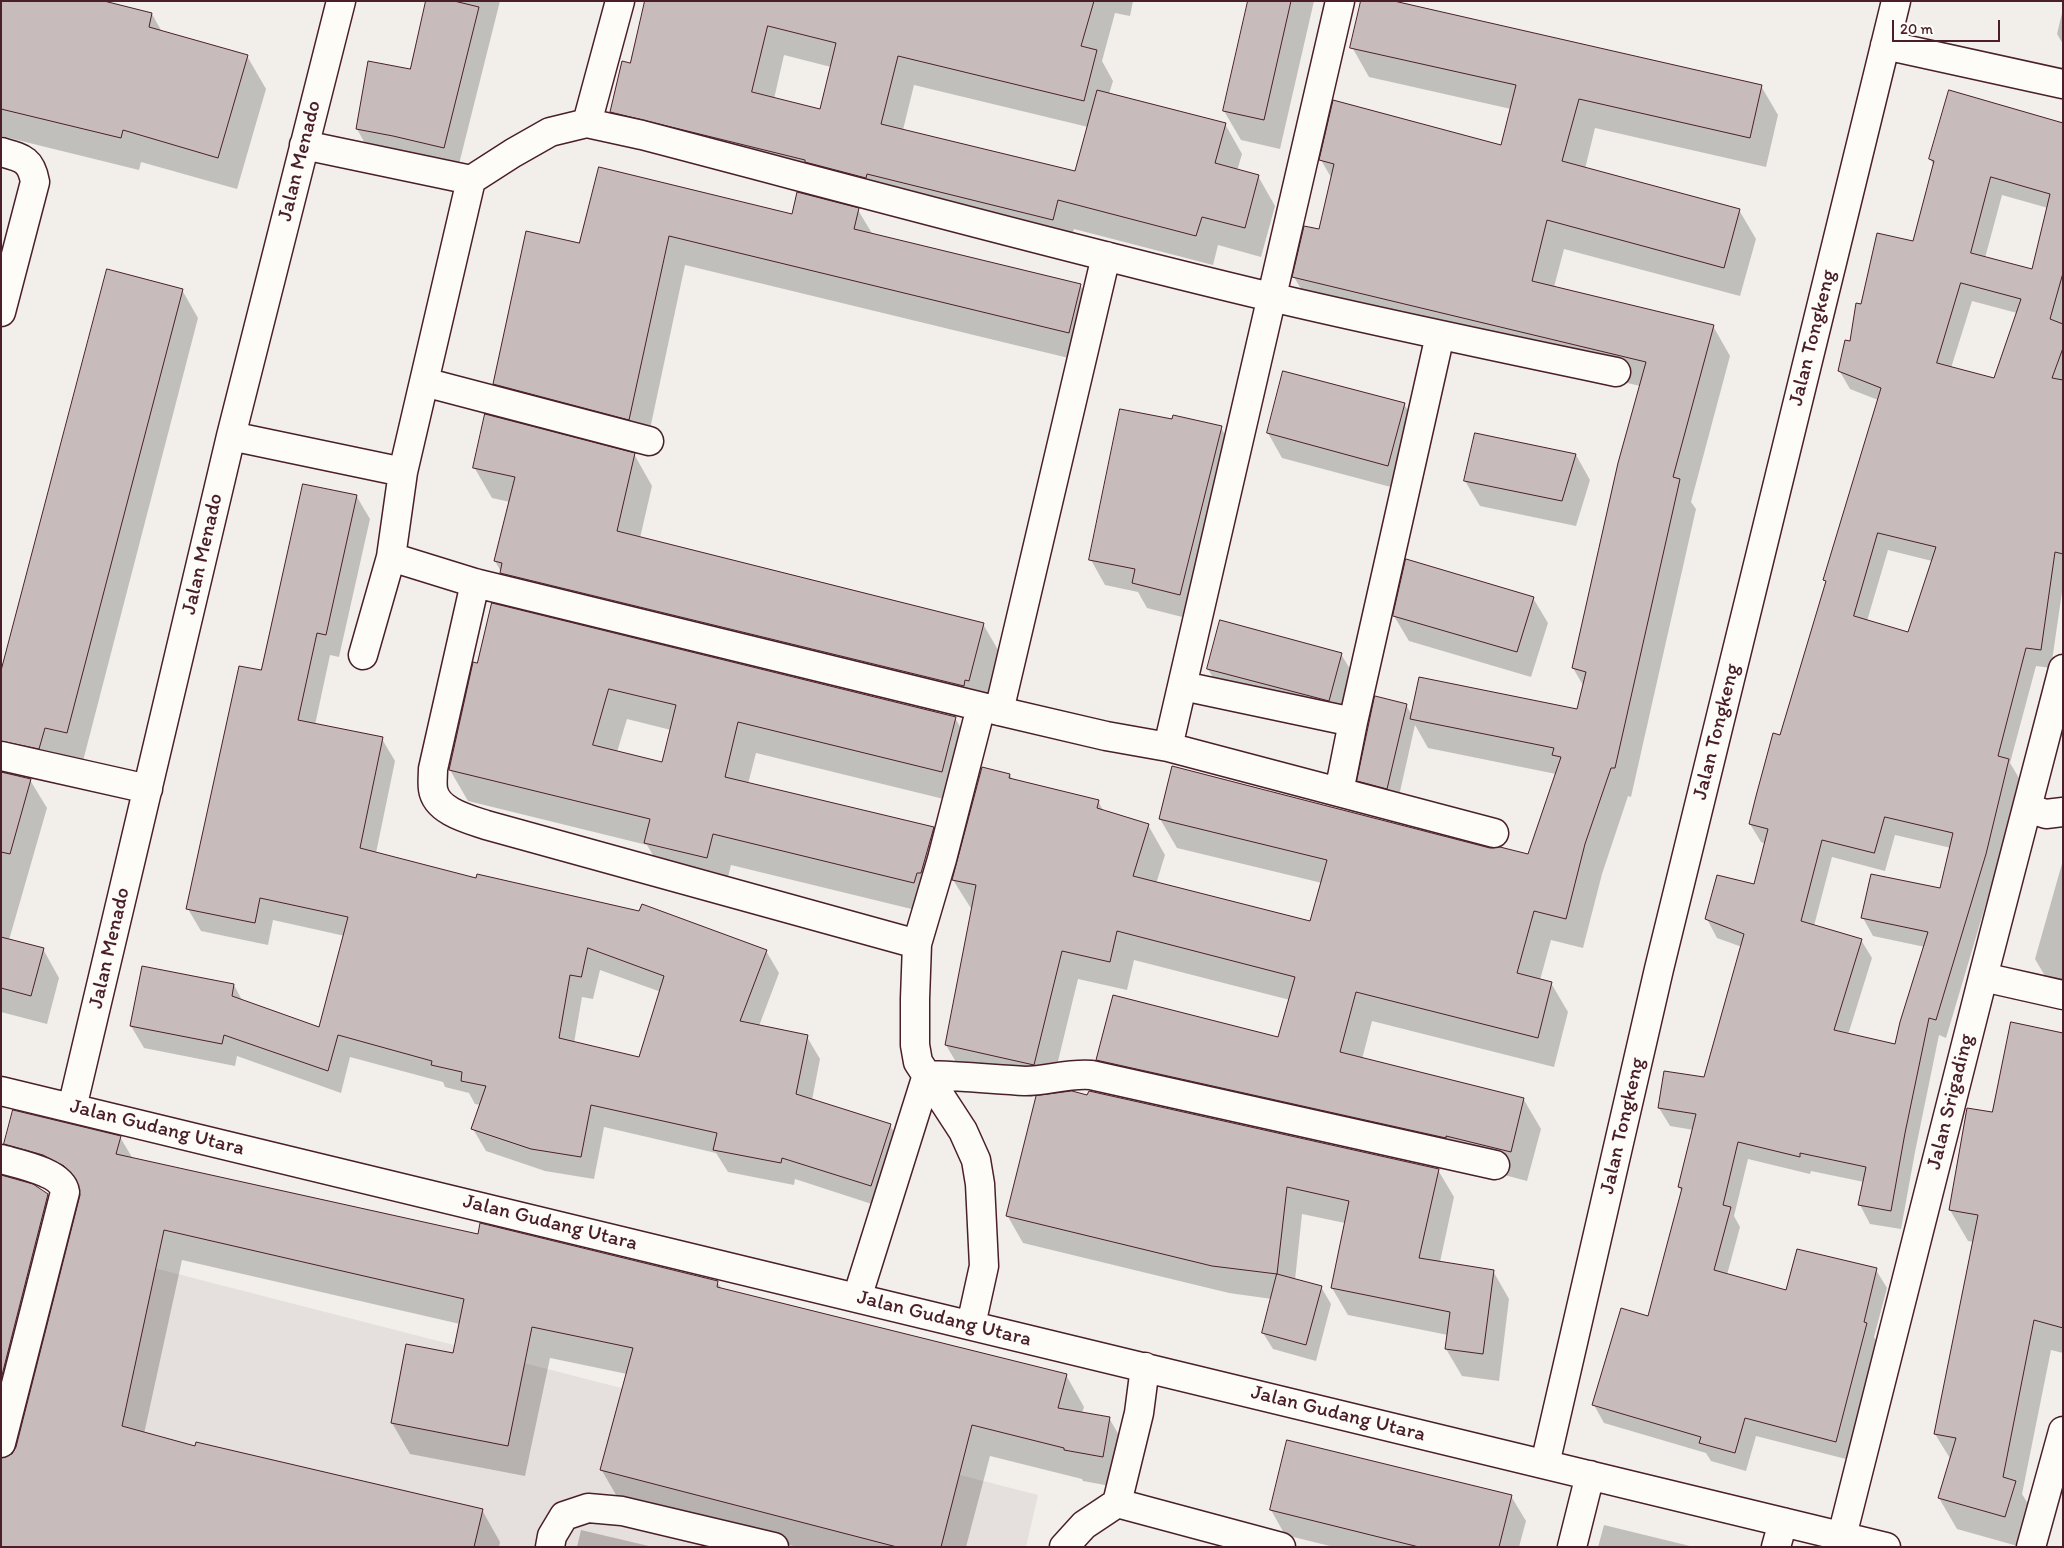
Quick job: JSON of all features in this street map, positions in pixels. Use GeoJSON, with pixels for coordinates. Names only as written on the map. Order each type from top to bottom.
{"type":"FeatureCollection","features":[{"type":"Feature","properties":{"kind":"street","name":"Jalan Menado"},"geometry":{"type":"LineString","coordinates":[[72,1108],[231,436],[341,1]]}},
{"type":"Feature","properties":{"kind":"street"},"geometry":{"type":"LineString","coordinates":[[587,123],[620,1]]}},
{"type":"Feature","properties":{"kind":"street"},"geometry":{"type":"LineString","coordinates":[[1168,747],[1340,1]]}},
{"type":"Feature","properties":{"kind":"street","name":"Jalan Tongkeng"},"geometry":{"type":"LineString","coordinates":[[1545,1464],[1659,969],[1896,1]]}},
{"type":"Feature","properties":{"kind":"street"},"geometry":{"type":"LineString","coordinates":[[1885,45],[2063,84]]}},
{"type":"Feature","properties":{"kind":"street"},"geometry":{"type":"LineString","coordinates":[[363,655],[391,557],[403,472],[471,180],[550,132],[587,123],[642,135],[1106,256],[1272,297],[1440,336],[1616,372]]}},
{"type":"Feature","properties":{"kind":"street"},"geometry":{"type":"LineString","coordinates":[[304,145],[471,180]]}},
{"type":"Feature","properties":{"kind":"street"},"geometry":{"type":"LineString","coordinates":[[1,152],[24,158],[33,170],[35,182],[1,312]]}},
{"type":"Feature","properties":{"kind":"street"},"geometry":{"type":"LineString","coordinates":[[971,1325],[984,1266],[980,1184],[976,1160],[964,1130],[918,1062],[915,1045],[917,944],[990,709],[1106,256]]}},
{"type":"Feature","properties":{"kind":"street"},"geometry":{"type":"LineString","coordinates":[[1339,792],[1440,336]]}},
{"type":"Feature","properties":{"kind":"street"},"geometry":{"type":"LineString","coordinates":[[424,382],[648,441]]}},
{"type":"Feature","properties":{"kind":"street"},"geometry":{"type":"LineString","coordinates":[[231,436],[403,472]]}},
{"type":"Feature","properties":{"kind":"street"},"geometry":{"type":"LineString","coordinates":[[391,557],[475,584],[990,709],[1106,736],[1168,747],[1494,833]]}},
{"type":"Feature","properties":{"kind":"street"},"geometry":{"type":"LineString","coordinates":[[475,584],[433,769],[433,791],[443,806],[457,815],[486,826],[917,944]]}},
{"type":"Feature","properties":{"kind":"street","name":"Jalan Srigading"},"geometry":{"type":"LineString","coordinates":[[1842,1536],[2063,669]]}},
{"type":"Feature","properties":{"kind":"street"},"geometry":{"type":"LineString","coordinates":[[1183,686],[1353,722]]}},
{"type":"Feature","properties":{"kind":"street"},"geometry":{"type":"LineString","coordinates":[[1,756],[148,789]]}},
{"type":"Feature","properties":{"kind":"street"},"geometry":{"type":"LineString","coordinates":[[2027,808],[2046,814],[2063,812]]}},
{"type":"Feature","properties":{"kind":"street"},"geometry":{"type":"LineString","coordinates":[[1983,977],[2063,995]]}},
{"type":"Feature","properties":{"kind":"street"},"geometry":{"type":"LineString","coordinates":[[927,1075],[1025,1081],[1078,1074],[1091,1075],[1495,1165]]}},
{"type":"Feature","properties":{"kind":"street"},"geometry":{"type":"LineString","coordinates":[[857,1298],[927,1075]]}},
{"type":"Feature","properties":{"kind":"street","name":"Jalan Gudang Utara"},"geometry":{"type":"LineString","coordinates":[[1,1091],[1545,1464],[1779,1534],[1842,1536],[1886,1547]]}},
{"type":"Feature","properties":{"kind":"street"},"geometry":{"type":"LineString","coordinates":[[1,1160],[29,1167],[56,1178],[61,1182],[65,1192],[1,1443]]}},
{"type":"Feature","properties":{"kind":"street"},"geometry":{"type":"LineString","coordinates":[[1064,1547],[1084,1525],[1117,1503],[1139,1413],[1145,1367]]}},
{"type":"Feature","properties":{"kind":"street"},"geometry":{"type":"LineString","coordinates":[[2031,1547],[2063,1431]]}},
{"type":"Feature","properties":{"kind":"street"},"geometry":{"type":"LineString","coordinates":[[1572,1547],[1590,1476]]}},
{"type":"Feature","properties":{"kind":"street"},"geometry":{"type":"LineString","coordinates":[[1117,1503],[1281,1547]]}},
{"type":"Feature","properties":{"kind":"street"},"geometry":{"type":"LineString","coordinates":[[550,1547],[552,1536],[564,1516],[588,1508],[622,1510],[774,1547]]}},
{"type":"Feature","properties":{"kind":"shaded area"},"geometry":{"type":"Polygon","coordinates":[[[123,1260],[1038,1495],[1026,1547],[48,1547],[123,1260]]]}},
{"type":"Feature","properties":{"kind":"building"},"geometry":{"type":"Polygon","coordinates":[[[1,1],[104,1],[152,13],[149,27],[248,55],[218,158],[123,130],[121,138],[1,109],[1,1]]]}},
{"type":"Feature","properties":{"kind":"building"},"geometry":{"type":"Polygon","coordinates":[[[426,1],[454,1],[479,7],[444,148],[356,129],[368,61],[410,69],[426,1]]]}},
{"type":"Feature","properties":{"kind":"building"},"geometry":{"type":"Polygon","coordinates":[[[645,1],[1094,1],[1081,46],[1097,50],[1084,101],[898,56],[881,124],[1075,171],[1097,90],[1226,123],[1215,163],[1259,175],[1245,228],[1202,217],[1196,236],[1058,200],[1053,220],[867,174],[866,178],[805,162],[805,160],[610,112],[622,61],[630,63],[645,1]],[[768,26],[752,92],[820,109],[836,43],[768,26]]]}},
{"type":"Feature","properties":{"kind":"building"},"geometry":{"type":"Polygon","coordinates":[[[1248,1],[1291,1],[1264,120],[1223,111],[1248,1]]]}},
{"type":"Feature","properties":{"kind":"building"},"geometry":{"type":"Polygon","coordinates":[[[1361,1],[1394,1],[1762,85],[1750,138],[1579,99],[1562,161],[1740,209],[1724,268],[1547,220],[1532,281],[1714,325],[1673,477],[1680,479],[1615,768],[1611,768],[1585,844],[1566,919],[1534,911],[1517,973],[1552,982],[1538,1038],[1356,992],[1340,1052],[1524,1098],[1511,1152],[1446,1136],[1446,1138],[1096,1060],[1113,995],[1278,1037],[1295,977],[1117,931],[1110,962],[1062,951],[1034,1065],[945,1045],[976,885],[952,880],[982,767],[1010,774],[1009,778],[1099,800],[1097,808],[1149,824],[1133,876],[1310,921],[1327,860],[1159,819],[1172,766],[1490,848],[1500,847],[1528,854],[1561,757],[1552,755],[1554,748],[1410,719],[1419,677],[1577,709],[1586,672],[1572,668],[1618,463],[1646,362],[1292,277],[1304,226],[1319,229],[1334,164],[1319,160],[1333,100],[1501,145],[1516,85],[1350,48],[1361,1]]]}},
{"type":"Feature","properties":{"kind":"building"},"geometry":{"type":"Polygon","coordinates":[[[1949,90],[2063,123],[2063,273],[2050,319],[2063,324],[2063,348],[2052,378],[2063,380],[2063,554],[2055,552],[2041,650],[2026,648],[1998,756],[2009,759],[1986,854],[1936,1020],[1929,1018],[1891,1211],[1858,1205],[1866,1167],[1800,1153],[1800,1157],[1738,1142],[1723,1205],[1731,1207],[1714,1270],[1786,1290],[1797,1249],[1877,1268],[1864,1322],[1867,1323],[1836,1442],[1745,1418],[1735,1453],[1699,1443],[1701,1437],[1592,1405],[1621,1308],[1648,1316],[1682,1188],[1678,1187],[1696,1114],[1658,1108],[1664,1071],[1704,1077],[1744,934],[1705,919],[1717,875],[1754,884],[1768,829],[1749,824],[1756,796],[1773,733],[1780,735],[1826,581],[1823,580],[1881,388],[1838,371],[1845,340],[1850,341],[1856,303],[1861,304],[1877,233],[1913,241],[1934,161],[1929,159],[1949,90]],[[1991,177],[1971,253],[2032,269],[2050,194],[1991,177]],[[1961,283],[1937,363],[1994,378],[2021,299],[1961,283]],[[1878,533],[1854,616],[1908,632],[1936,547],[1878,533]],[[1885,817],[1874,853],[1822,840],[1801,921],[1862,939],[1834,1030],[1895,1044],[1928,932],[1861,918],[1871,874],[1940,888],[1953,833],[1885,817]]]}},
{"type":"Feature","properties":{"kind":"building"},"geometry":{"type":"Polygon","coordinates":[[[599,167],[792,214],[797,192],[859,208],[854,229],[1081,284],[1069,333],[669,236],[629,420],[493,384],[526,231],[579,243],[599,167]]]}},
{"type":"Feature","properties":{"kind":"building"},"geometry":{"type":"Polygon","coordinates":[[[107,269],[183,289],[67,733],[45,728],[39,749],[1,741],[1,671],[107,269]]]}},
{"type":"Feature","properties":{"kind":"building"},"geometry":{"type":"Polygon","coordinates":[[[1283,371],[1405,403],[1388,466],[1267,433],[1283,371]]]}},
{"type":"Feature","properties":{"kind":"building"},"geometry":{"type":"Polygon","coordinates":[[[1120,409],[1172,419],[1173,415],[1222,426],[1180,595],[1132,583],[1135,569],[1089,560],[1120,409]]]}},
{"type":"Feature","properties":{"kind":"building"},"geometry":{"type":"Polygon","coordinates":[[[485,414],[635,453],[617,531],[984,623],[969,681],[965,680],[964,686],[500,573],[502,563],[494,561],[515,477],[473,468],[485,414]]]}},
{"type":"Feature","properties":{"kind":"building"},"geometry":{"type":"Polygon","coordinates":[[[1475,433],[1576,454],[1562,501],[1464,481],[1475,433]]]}},
{"type":"Feature","properties":{"kind":"building"},"geometry":{"type":"Polygon","coordinates":[[[303,484],[357,495],[326,635],[317,633],[298,720],[383,737],[360,848],[476,878],[477,874],[639,911],[642,904],[767,950],[740,1021],[808,1035],[796,1094],[891,1124],[871,1186],[782,1158],[781,1163],[713,1150],[717,1133],[591,1105],[581,1157],[531,1149],[471,1129],[486,1086],[461,1081],[462,1072],[431,1065],[432,1061],[338,1035],[328,1071],[224,1035],[222,1044],[130,1026],[142,966],[234,984],[232,996],[319,1027],[348,917],[260,898],[255,923],[186,909],[239,666],[261,670],[303,484]],[[588,948],[581,977],[570,975],[559,1038],[639,1057],[664,976],[588,948]]]}},
{"type":"Feature","properties":{"kind":"building"},"geometry":{"type":"Polygon","coordinates":[[[1406,559],[1534,597],[1517,652],[1393,616],[1406,559]]]}},
{"type":"Feature","properties":{"kind":"building"},"geometry":{"type":"Polygon","coordinates":[[[492,603],[956,717],[942,772],[738,722],[725,777],[934,827],[921,873],[917,873],[914,883],[713,834],[707,858],[644,843],[650,819],[449,770],[473,662],[477,663],[492,603]],[[609,689],[593,745],[662,762],[676,705],[609,689]]]}},
{"type":"Feature","properties":{"kind":"building"},"geometry":{"type":"Polygon","coordinates":[[[1220,620],[1342,653],[1329,701],[1207,669],[1220,620]]]}},
{"type":"Feature","properties":{"kind":"building"},"geometry":{"type":"Polygon","coordinates":[[[1375,696],[1407,704],[1387,789],[1357,781],[1375,696]]]}},
{"type":"Feature","properties":{"kind":"building"},"geometry":{"type":"Polygon","coordinates":[[[1,772],[31,779],[10,854],[1,852],[1,772]]]}},
{"type":"Feature","properties":{"kind":"building"},"geometry":{"type":"Polygon","coordinates":[[[1,937],[44,948],[31,996],[1,988],[1,937]]]}},
{"type":"Feature","properties":{"kind":"building"},"geometry":{"type":"Polygon","coordinates":[[[2011,1022],[2063,1033],[2063,1328],[2034,1320],[2003,1477],[2016,1481],[2005,1517],[1938,1498],[1956,1438],[1934,1434],[1978,1215],[1949,1210],[1967,1108],[1992,1112],[2011,1022]]]}},
{"type":"Feature","properties":{"kind":"building"},"geometry":{"type":"Polygon","coordinates":[[[1072,1091],[1087,1095],[1089,1091],[1439,1169],[1419,1258],[1494,1270],[1483,1354],[1445,1349],[1450,1312],[1331,1288],[1349,1201],[1287,1187],[1277,1274],[1212,1266],[1006,1216],[1036,1096],[1072,1091]]]}},
{"type":"Feature","properties":{"kind":"building"},"geometry":{"type":"Polygon","coordinates":[[[13,1110],[121,1136],[116,1154],[478,1234],[480,1223],[718,1281],[717,1287],[1067,1374],[1058,1408],[1110,1417],[1103,1457],[1064,1450],[1064,1448],[972,1425],[941,1547],[897,1547],[600,1470],[633,1348],[532,1327],[508,1446],[391,1423],[406,1344],[453,1353],[464,1299],[164,1230],[122,1426],[195,1446],[196,1442],[483,1509],[474,1547],[1,1547],[1,1458],[12,1454],[16,1447],[80,1195],[76,1179],[64,1166],[43,1155],[4,1144],[13,1110]]]}},
{"type":"Feature","properties":{"kind":"building"},"geometry":{"type":"Polygon","coordinates":[[[1,1175],[33,1184],[48,1194],[1,1379],[1,1175]]]}},
{"type":"Feature","properties":{"kind":"building"},"geometry":{"type":"Polygon","coordinates":[[[1277,1274],[1322,1286],[1306,1345],[1262,1333],[1277,1274]]]}},
{"type":"Feature","properties":{"kind":"building"},"geometry":{"type":"Polygon","coordinates":[[[1287,1440],[1512,1495],[1499,1547],[1419,1547],[1270,1510],[1287,1440]]]}}]}
